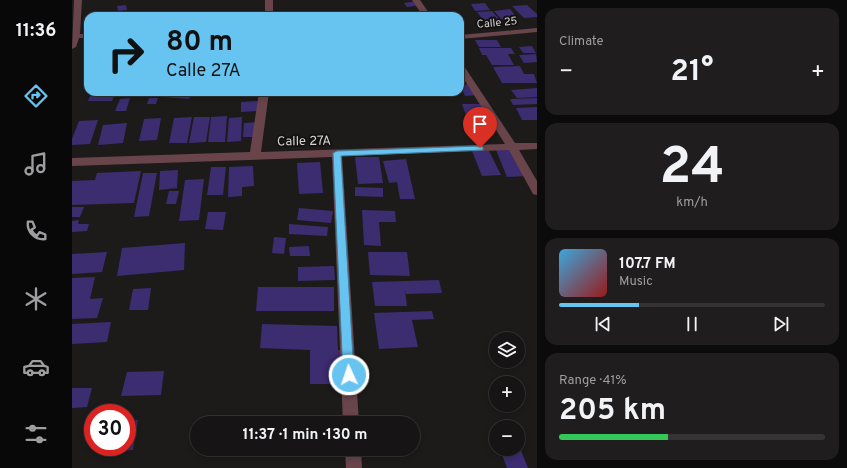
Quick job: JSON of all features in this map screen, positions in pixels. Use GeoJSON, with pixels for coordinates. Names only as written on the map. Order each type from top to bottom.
{"type":"FeatureCollection","features":[{"type":"Feature","properties":{"kind":"street"},"geometry":{"type":"LineString","coordinates":[[72,47],[78,0]]}},
{"type":"Feature","properties":{"kind":"street"},"geometry":{"type":"LineString","coordinates":[[268,0],[269,12]]}},
{"type":"Feature","properties":{"kind":"street"},"geometry":{"type":"LineString","coordinates":[[416,0],[424,12]]}},
{"type":"Feature","properties":{"kind":"street","name":"Calle 25"},"geometry":{"type":"LineString","coordinates":[[464,37],[537,30]]}},
{"type":"Feature","properties":{"kind":"street"},"geometry":{"type":"LineString","coordinates":[[464,72],[512,147],[537,191]]}},
{"type":"Feature","properties":{"kind":"street"},"geometry":{"type":"LineString","coordinates":[[255,155],[263,96]]}},
{"type":"Feature","properties":{"kind":"street","name":"Calle 27A"},"geometry":{"type":"LineString","coordinates":[[72,162],[537,146]]}},
{"type":"Feature","properties":{"kind":"street"},"geometry":{"type":"LineString","coordinates":[[337,153],[351,416]]}},
{"type":"Feature","properties":{"kind":"street"},"geometry":{"type":"LineString","coordinates":[[353,456],[354,468]]}},
{"type":"Feature","properties":{"kind":"building"},"geometry":{"type":"Polygon","coordinates":[[[417,1],[420,5],[407,7],[404,3],[417,1]]]}},
{"type":"Feature","properties":{"kind":"building"},"geometry":{"type":"Polygon","coordinates":[[[485,3],[490,10],[475,11],[471,4],[485,3]]]}},
{"type":"Feature","properties":{"kind":"building"},"geometry":{"type":"Polygon","coordinates":[[[126,5],[127,10],[118,11],[117,6],[126,5]]]}},
{"type":"Feature","properties":{"kind":"building"},"geometry":{"type":"Polygon","coordinates":[[[527,5],[537,14],[537,17],[524,18],[512,6],[527,5]]]}},
{"type":"Feature","properties":{"kind":"building"},"geometry":{"type":"Polygon","coordinates":[[[510,9],[518,19],[502,20],[494,11],[510,9]]]}},
{"type":"Feature","properties":{"kind":"building"},"geometry":{"type":"Polygon","coordinates":[[[492,11],[499,19],[483,20],[477,12],[492,11]]]}},
{"type":"Feature","properties":{"kind":"building"},"geometry":{"type":"Polygon","coordinates":[[[475,40],[497,40],[501,47],[479,47],[475,40]]]}},
{"type":"Feature","properties":{"kind":"building"},"geometry":{"type":"Polygon","coordinates":[[[532,46],[536,53],[523,53],[519,47],[532,46]]]}},
{"type":"Feature","properties":{"kind":"building"},"geometry":{"type":"Polygon","coordinates":[[[479,48],[511,48],[515,54],[508,54],[514,65],[492,65],[486,55],[482,55],[479,48]]]}},
{"type":"Feature","properties":{"kind":"building"},"geometry":{"type":"Polygon","coordinates":[[[536,54],[537,62],[524,63],[519,55],[536,54]]]}},
{"type":"Feature","properties":{"kind":"building"},"geometry":{"type":"Polygon","coordinates":[[[520,66],[524,74],[534,74],[537,83],[502,83],[493,67],[520,66]]]}},
{"type":"Feature","properties":{"kind":"building"},"geometry":{"type":"Polygon","coordinates":[[[473,84],[479,95],[465,96],[464,85],[473,84]]]}},
{"type":"Feature","properties":{"kind":"building"},"geometry":{"type":"Polygon","coordinates":[[[537,88],[537,97],[517,98],[511,90],[537,88]]]}},
{"type":"Feature","properties":{"kind":"building"},"geometry":{"type":"Polygon","coordinates":[[[90,96],[114,96],[112,101],[88,101],[90,96]]]}},
{"type":"Feature","properties":{"kind":"building"},"geometry":{"type":"Polygon","coordinates":[[[150,96],[190,96],[189,99],[150,96]]]}},
{"type":"Feature","properties":{"kind":"building"},"geometry":{"type":"Polygon","coordinates":[[[130,98],[126,111],[115,111],[120,99],[130,98]]]}},
{"type":"Feature","properties":{"kind":"building"},"geometry":{"type":"Polygon","coordinates":[[[149,98],[158,98],[156,104],[147,104],[149,98]]]}},
{"type":"Feature","properties":{"kind":"building"},"geometry":{"type":"Polygon","coordinates":[[[537,98],[537,104],[513,105],[510,99],[537,98]]]}},
{"type":"Feature","properties":{"kind":"building"},"geometry":{"type":"Polygon","coordinates":[[[258,101],[258,111],[241,112],[241,102],[258,101]]]}},
{"type":"Feature","properties":{"kind":"building"},"geometry":{"type":"Polygon","coordinates":[[[462,104],[484,104],[492,124],[469,124],[462,104]]]}},
{"type":"Feature","properties":{"kind":"building"},"geometry":{"type":"Polygon","coordinates":[[[537,107],[537,120],[522,120],[516,108],[537,107]]]}},
{"type":"Feature","properties":{"kind":"building"},"geometry":{"type":"Polygon","coordinates":[[[227,116],[225,142],[208,142],[211,117],[227,116]]]}},
{"type":"Feature","properties":{"kind":"building"},"geometry":{"type":"Polygon","coordinates":[[[192,117],[187,143],[169,143],[174,118],[192,117]]]}},
{"type":"Feature","properties":{"kind":"building"},"geometry":{"type":"Polygon","coordinates":[[[194,117],[210,117],[206,142],[189,143],[194,117]]]}},
{"type":"Feature","properties":{"kind":"building"},"geometry":{"type":"Polygon","coordinates":[[[242,117],[241,141],[227,142],[229,118],[242,117]]]}},
{"type":"Feature","properties":{"kind":"building"},"geometry":{"type":"Polygon","coordinates":[[[161,118],[157,140],[139,141],[144,119],[161,118]]]}},
{"type":"Feature","properties":{"kind":"building"},"geometry":{"type":"Polygon","coordinates":[[[98,120],[90,144],[72,145],[72,139],[79,121],[98,120]]]}},
{"type":"Feature","properties":{"kind":"building"},"geometry":{"type":"Polygon","coordinates":[[[262,122],[262,137],[243,137],[244,123],[262,122]]]}},
{"type":"Feature","properties":{"kind":"building"},"geometry":{"type":"Polygon","coordinates":[[[127,123],[123,143],[98,145],[103,125],[127,123]]]}},
{"type":"Feature","properties":{"kind":"building"},"geometry":{"type":"Polygon","coordinates":[[[496,150],[513,150],[526,176],[507,177],[496,150]]]}},
{"type":"Feature","properties":{"kind":"building"},"geometry":{"type":"Polygon","coordinates":[[[472,151],[489,151],[501,175],[482,176],[472,151]]]}},
{"type":"Feature","properties":{"kind":"building"},"geometry":{"type":"Polygon","coordinates":[[[355,157],[379,157],[383,183],[358,184],[355,157]]]}},
{"type":"Feature","properties":{"kind":"building"},"geometry":{"type":"Polygon","coordinates":[[[406,159],[415,199],[400,199],[397,182],[389,183],[383,161],[406,159]]]}},
{"type":"Feature","properties":{"kind":"building"},"geometry":{"type":"Polygon","coordinates":[[[320,162],[323,193],[299,194],[297,163],[320,162]]]}},
{"type":"Feature","properties":{"kind":"building"},"geometry":{"type":"Polygon","coordinates":[[[253,166],[254,186],[242,187],[242,196],[228,197],[229,167],[253,166]]]}},
{"type":"Feature","properties":{"kind":"building"},"geometry":{"type":"Polygon","coordinates":[[[211,167],[226,167],[223,195],[207,195],[211,167]]]}},
{"type":"Feature","properties":{"kind":"building"},"geometry":{"type":"Polygon","coordinates":[[[178,170],[177,188],[159,190],[160,171],[178,170]]]}},
{"type":"Feature","properties":{"kind":"building"},"geometry":{"type":"Polygon","coordinates":[[[141,171],[134,203],[72,205],[72,181],[95,180],[97,173],[141,171]]]}},
{"type":"Feature","properties":{"kind":"building"},"geometry":{"type":"Polygon","coordinates":[[[143,173],[157,173],[149,216],[134,217],[143,173]]]}},
{"type":"Feature","properties":{"kind":"building"},"geometry":{"type":"Polygon","coordinates":[[[204,179],[199,220],[179,221],[185,180],[204,179]]]}},
{"type":"Feature","properties":{"kind":"building"},"geometry":{"type":"Polygon","coordinates":[[[355,187],[383,188],[383,197],[355,196],[355,187]]]}},
{"type":"Feature","properties":{"kind":"building"},"geometry":{"type":"Polygon","coordinates":[[[169,191],[179,191],[176,204],[166,204],[169,191]]]}},
{"type":"Feature","properties":{"kind":"building"},"geometry":{"type":"Polygon","coordinates":[[[72,207],[84,207],[80,217],[72,217],[72,207]]]}},
{"type":"Feature","properties":{"kind":"building"},"geometry":{"type":"Polygon","coordinates":[[[299,208],[333,211],[331,223],[297,220],[299,208]]]}},
{"type":"Feature","properties":{"kind":"building"},"geometry":{"type":"Polygon","coordinates":[[[362,210],[395,211],[396,222],[379,222],[381,246],[364,245],[362,210]]]}},
{"type":"Feature","properties":{"kind":"building"},"geometry":{"type":"Polygon","coordinates":[[[208,212],[226,212],[223,230],[205,229],[208,212]]]}},
{"type":"Feature","properties":{"kind":"building"},"geometry":{"type":"Polygon","coordinates":[[[79,220],[78,224],[89,224],[87,231],[72,232],[72,221],[79,220]]]}},
{"type":"Feature","properties":{"kind":"building"},"geometry":{"type":"Polygon","coordinates":[[[289,224],[328,227],[327,236],[289,234],[289,224]]]}},
{"type":"Feature","properties":{"kind":"building"},"geometry":{"type":"Polygon","coordinates":[[[274,237],[286,238],[284,254],[272,253],[274,237]]]}},
{"type":"Feature","properties":{"kind":"building"},"geometry":{"type":"Polygon","coordinates":[[[185,243],[184,270],[117,276],[122,248],[185,243]]]}},
{"type":"Feature","properties":{"kind":"building"},"geometry":{"type":"Polygon","coordinates":[[[309,246],[310,256],[290,256],[289,247],[309,246]]]}},
{"type":"Feature","properties":{"kind":"building"},"geometry":{"type":"Polygon","coordinates":[[[107,252],[102,272],[72,274],[72,254],[107,252]]]}},
{"type":"Feature","properties":{"kind":"building"},"geometry":{"type":"Polygon","coordinates":[[[368,252],[407,252],[410,276],[370,275],[368,252]]]}},
{"type":"Feature","properties":{"kind":"building"},"geometry":{"type":"Polygon","coordinates":[[[334,266],[335,280],[298,281],[298,267],[334,266]]]}},
{"type":"Feature","properties":{"kind":"building"},"geometry":{"type":"Polygon","coordinates":[[[95,277],[90,299],[103,298],[97,318],[72,319],[72,278],[95,277]]]}},
{"type":"Feature","properties":{"kind":"building"},"geometry":{"type":"Polygon","coordinates":[[[439,280],[442,293],[406,294],[405,290],[407,306],[375,306],[372,282],[439,280]]]}},
{"type":"Feature","properties":{"kind":"building"},"geometry":{"type":"Polygon","coordinates":[[[258,287],[334,287],[334,311],[256,311],[258,287]]]}},
{"type":"Feature","properties":{"kind":"building"},"geometry":{"type":"Polygon","coordinates":[[[151,288],[148,310],[129,310],[133,289],[151,288]]]}},
{"type":"Feature","properties":{"kind":"building"},"geometry":{"type":"Polygon","coordinates":[[[432,311],[434,319],[412,320],[418,347],[379,349],[374,313],[432,311]]]}},
{"type":"Feature","properties":{"kind":"building"},"geometry":{"type":"Polygon","coordinates":[[[111,322],[107,342],[72,344],[72,324],[111,322]]]}},
{"type":"Feature","properties":{"kind":"building"},"geometry":{"type":"Polygon","coordinates":[[[262,324],[337,326],[338,350],[353,351],[356,384],[310,384],[310,350],[260,348],[262,324]]]}},
{"type":"Feature","properties":{"kind":"building"},"geometry":{"type":"Polygon","coordinates":[[[164,371],[161,395],[121,396],[127,372],[164,371]]]}},
{"type":"Feature","properties":{"kind":"building"},"geometry":{"type":"Polygon","coordinates":[[[72,388],[92,388],[88,404],[84,404],[84,407],[72,408],[72,388]]]}},
{"type":"Feature","properties":{"kind":"building"},"geometry":{"type":"Polygon","coordinates":[[[136,420],[138,420],[136,432],[136,420]]]}},
{"type":"Feature","properties":{"kind":"building"},"geometry":{"type":"Polygon","coordinates":[[[503,456],[523,456],[528,468],[507,468],[503,456]]]}},
{"type":"Feature","properties":{"kind":"route"},"geometry":{"type":"LineString","coordinates":[[349,375],[337,153],[480,148]]}}]}
